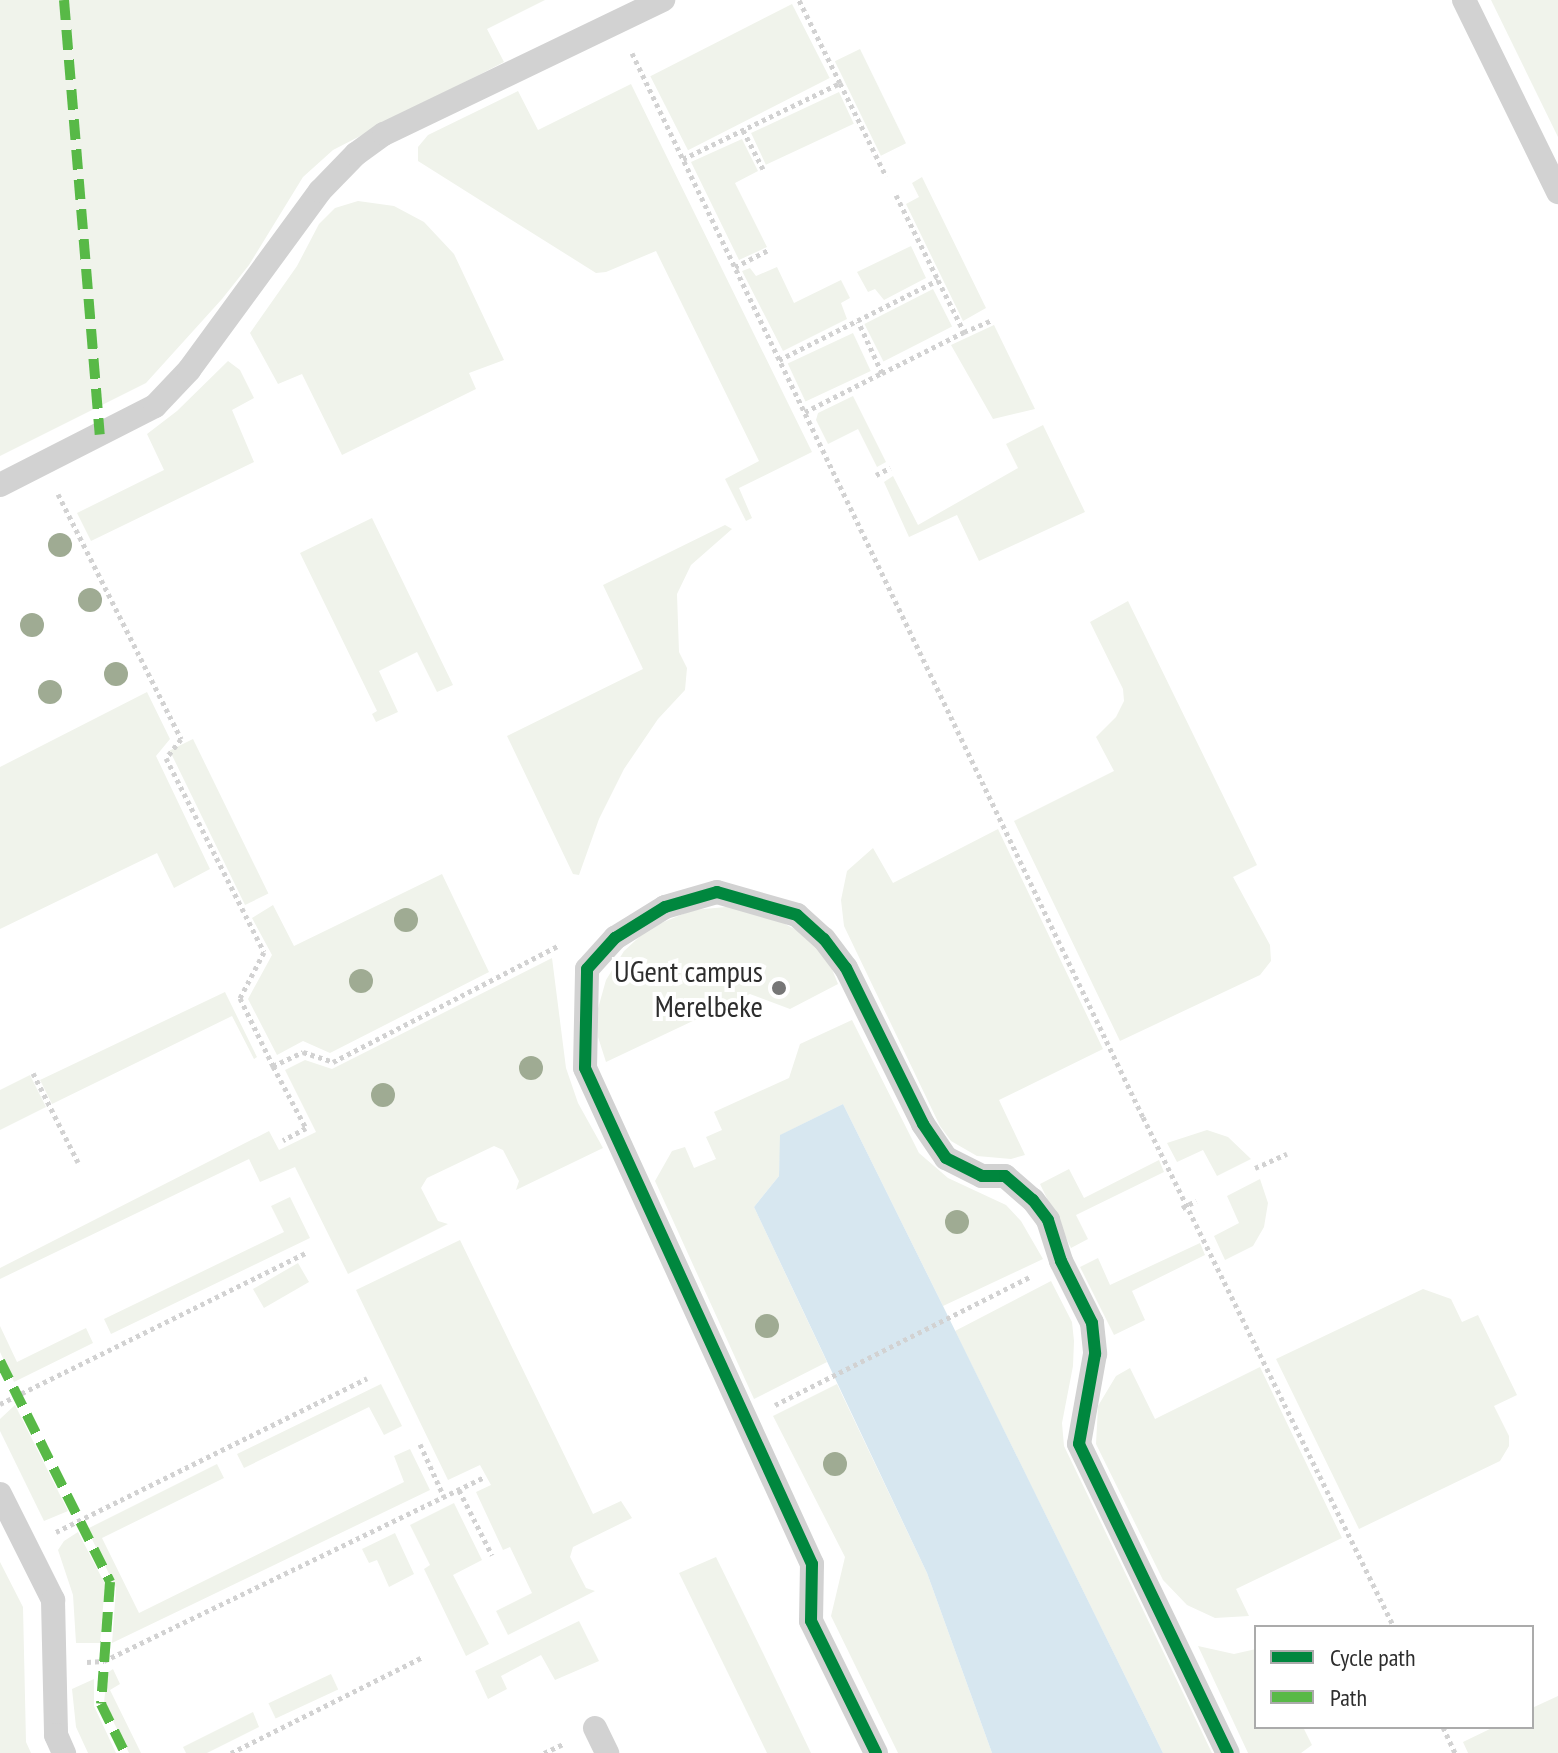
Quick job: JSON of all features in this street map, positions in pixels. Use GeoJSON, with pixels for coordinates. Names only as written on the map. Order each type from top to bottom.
{"type":"FeatureCollection","features":[{"type":"Feature","properties":{"kind":"lane"},"geometry":{"type":"LineString","coordinates":[[0,485],[155,406],[189,370],[320,191],[356,154],[384,134],[663,0]]}},
{"type":"Feature","properties":{"kind":"lane"},"geometry":{"type":"LineString","coordinates":[[1464,0],[1558,192]]}},
{"type":"Feature","properties":{"kind":"lane"},"geometry":{"type":"LineString","coordinates":[[876,1753],[811,1621],[812,1564],[585,1068],[587,969],[615,938],[665,907],[717,892],[797,915],[824,939],[846,968],[923,1124],[946,1158],[982,1176],[1005,1176],[1033,1200],[1048,1220],[1061,1261],[1092,1323],[1095,1354],[1079,1444],[1228,1753]]}},
{"type":"Feature","properties":{"kind":"lane"},"geometry":{"type":"LineString","coordinates":[[0,1494],[53,1600],[56,1735],[64,1753]]}},
{"type":"Feature","properties":{"kind":"lane"},"geometry":{"type":"LineString","coordinates":[[595,1728],[607,1753]]}},
{"type":"Feature","properties":{"kind":"path"},"geometry":{"type":"LineString","coordinates":[[799,0],[886,176]]}},
{"type":"Feature","properties":{"kind":"path"},"geometry":{"type":"LineString","coordinates":[[619,23],[1184,1207],[1393,1625]]}},
{"type":"Feature","properties":{"kind":"path"},"geometry":{"type":"LineString","coordinates":[[683,159],[840,83]]}},
{"type":"Feature","properties":{"kind":"path"},"geometry":{"type":"LineString","coordinates":[[743,130],[763,169]]}},
{"type":"Feature","properties":{"kind":"path"},"geometry":{"type":"LineString","coordinates":[[896,195],[964,332]]}},
{"type":"Feature","properties":{"kind":"path"},"geometry":{"type":"LineString","coordinates":[[735,267],[769,250]]}},
{"type":"Feature","properties":{"kind":"path"},"geometry":{"type":"LineString","coordinates":[[779,360],[938,280]]}},
{"type":"Feature","properties":{"kind":"path"},"geometry":{"type":"LineString","coordinates":[[805,412],[992,320]]}},
{"type":"Feature","properties":{"kind":"path"},"geometry":{"type":"LineString","coordinates":[[858,321],[882,373]]}},
{"type":"Feature","properties":{"kind":"path"},"geometry":{"type":"LineString","coordinates":[[44,465],[181,739],[166,758],[264,952],[240,998],[306,1128],[283,1140]]}},
{"type":"Feature","properties":{"kind":"path"},"geometry":{"type":"LineString","coordinates":[[876,475],[890,468]]}},
{"type":"Feature","properties":{"kind":"path"},"geometry":{"type":"LineString","coordinates":[[273,1066],[303,1052],[333,1062],[571,939]]}},
{"type":"Feature","properties":{"kind":"path"},"geometry":{"type":"LineString","coordinates":[[33,1073],[78,1162]]}},
{"type":"Feature","properties":{"kind":"path"},"geometry":{"type":"LineString","coordinates":[[1255,1168],[1287,1154]]}},
{"type":"Feature","properties":{"kind":"path"},"geometry":{"type":"LineString","coordinates":[[1184,1207],[1196,1201]]}},
{"type":"Feature","properties":{"kind":"path"},"geometry":{"type":"LineString","coordinates":[[0,1404],[307,1252]]}},
{"type":"Feature","properties":{"kind":"path"},"geometry":{"type":"LineString","coordinates":[[746,1421],[827,1377],[995,1296]]}},
{"type":"Feature","properties":{"kind":"path"},"geometry":{"type":"LineString","coordinates":[[26,1546],[367,1378]]}},
{"type":"Feature","properties":{"kind":"path"},"geometry":{"type":"LineString","coordinates":[[420,1444],[444,1497]]}},
{"type":"Feature","properties":{"kind":"path"},"geometry":{"type":"LineString","coordinates":[[54,1665],[104,1661],[484,1477]]}},
{"type":"Feature","properties":{"kind":"path"},"geometry":{"type":"LineString","coordinates":[[459,1490],[492,1555]]}},
{"type":"Feature","properties":{"kind":"path"},"geometry":{"type":"LineString","coordinates":[[231,1753],[423,1657]]}},
{"type":"Feature","properties":{"kind":"path"},"geometry":{"type":"LineString","coordinates":[[1444,1729],[1455,1753]]}},
{"type":"Feature","properties":{"kind":"shaded area"},"geometry":{"type":"Polygon","coordinates":[[[0,0],[545,0],[487,29],[504,62],[333,150],[303,177],[249,265],[146,383],[0,456],[0,0]]]}},
{"type":"Feature","properties":{"kind":"shaded area"},"geometry":{"type":"Polygon","coordinates":[[[1491,0],[1558,0],[1558,137],[1491,0]]]}},
{"type":"Feature","properties":{"kind":"shaded area"},"geometry":{"type":"Polygon","coordinates":[[[792,4],[830,78],[688,150],[650,76],[792,4]]]}},
{"type":"Feature","properties":{"kind":"shaded area"},"geometry":{"type":"Polygon","coordinates":[[[860,49],[906,143],[881,156],[835,61],[860,49]]]}},
{"type":"Feature","properties":{"kind":"shaded area"},"geometry":{"type":"Polygon","coordinates":[[[631,84],[812,452],[739,488],[752,518],[746,521],[725,479],[759,461],[656,251],[606,272],[596,273],[418,161],[418,147],[428,135],[518,91],[538,130],[631,84]]]}},
{"type":"Feature","properties":{"kind":"shaded area"},"geometry":{"type":"Polygon","coordinates":[[[839,92],[854,124],[766,165],[751,133],[839,92]]]}},
{"type":"Feature","properties":{"kind":"shaded area"},"geometry":{"type":"Polygon","coordinates":[[[742,139],[758,171],[735,183],[767,247],[739,260],[691,162],[742,139]]]}},
{"type":"Feature","properties":{"kind":"shaded area"},"geometry":{"type":"Polygon","coordinates":[[[922,177],[986,308],[963,321],[906,204],[919,197],[912,183],[922,177]]]}},
{"type":"Feature","properties":{"kind":"shaded area"},"geometry":{"type":"Polygon","coordinates":[[[358,201],[394,206],[424,222],[454,254],[504,360],[469,373],[476,389],[342,455],[302,374],[278,384],[250,333],[297,266],[319,224],[335,208],[358,201]]]}},
{"type":"Feature","properties":{"kind":"shaded area"},"geometry":{"type":"Polygon","coordinates":[[[911,246],[926,278],[884,300],[875,289],[868,292],[857,272],[911,246]]]}},
{"type":"Feature","properties":{"kind":"shaded area"},"geometry":{"type":"Polygon","coordinates":[[[777,267],[794,303],[841,280],[850,298],[841,303],[847,319],[783,351],[742,271],[750,268],[756,276],[777,267]]]}},
{"type":"Feature","properties":{"kind":"shaded area"},"geometry":{"type":"Polygon","coordinates":[[[933,289],[952,326],[883,361],[864,324],[933,289]]]}},
{"type":"Feature","properties":{"kind":"shaded area"},"geometry":{"type":"Polygon","coordinates":[[[994,325],[1035,409],[993,419],[951,345],[994,325]]]}},
{"type":"Feature","properties":{"kind":"shaded area"},"geometry":{"type":"Polygon","coordinates":[[[853,333],[871,371],[805,401],[788,363],[853,333]]]}},
{"type":"Feature","properties":{"kind":"shaded area"},"geometry":{"type":"Polygon","coordinates":[[[228,361],[240,370],[254,398],[232,410],[254,462],[91,541],[77,513],[164,470],[147,434],[177,411],[228,361]]]}},
{"type":"Feature","properties":{"kind":"shaded area"},"geometry":{"type":"Polygon","coordinates":[[[853,396],[886,462],[877,467],[858,429],[828,444],[816,420],[818,413],[853,396]]]}},
{"type":"Feature","properties":{"kind":"shaded area"},"geometry":{"type":"Polygon","coordinates":[[[1043,425],[1085,512],[979,561],[957,515],[909,537],[884,482],[893,476],[918,525],[1018,468],[1006,444],[1043,425]]]}},
{"type":"Feature","properties":{"kind":"shaded area"},"geometry":{"type":"Polygon","coordinates":[[[372,518],[453,685],[437,692],[417,652],[379,671],[398,712],[376,722],[372,714],[377,711],[300,553],[372,518]]]}},
{"type":"Feature","properties":{"kind":"shaded area"},"geometry":{"type":"Polygon","coordinates":[[[725,525],[732,529],[691,565],[677,594],[679,652],[687,668],[685,690],[658,719],[624,769],[599,819],[579,875],[573,874],[507,736],[643,669],[603,585],[725,525]]]}},
{"type":"Feature","properties":{"kind":"shaded area"},"geometry":{"type":"Polygon","coordinates":[[[1128,601],[1257,865],[1233,877],[1270,945],[1271,961],[1260,975],[1120,1041],[1014,821],[1114,771],[1096,737],[1116,717],[1124,701],[1123,689],[1090,622],[1128,601]]]}},
{"type":"Feature","properties":{"kind":"shaded area"},"geometry":{"type":"Polygon","coordinates":[[[147,692],[170,739],[156,756],[210,869],[174,888],[157,853],[0,929],[0,767],[147,692]]]}},
{"type":"Feature","properties":{"kind":"shaded area"},"geometry":{"type":"Polygon","coordinates":[[[193,739],[268,894],[245,905],[170,750],[193,739]]]}},
{"type":"Feature","properties":{"kind":"shaded area"},"geometry":{"type":"Polygon","coordinates":[[[998,829],[1103,1049],[999,1100],[1025,1155],[1011,1159],[977,1156],[951,1141],[940,1126],[844,926],[841,900],[847,871],[873,848],[893,883],[998,829]]]}},
{"type":"Feature","properties":{"kind":"shaded area"},"geometry":{"type":"Polygon","coordinates":[[[442,874],[489,972],[330,1053],[303,1041],[277,1055],[248,999],[272,955],[252,918],[273,905],[294,946],[442,874]]]}},
{"type":"Feature","properties":{"kind":"shaded area"},"geometry":{"type":"Polygon","coordinates":[[[737,906],[770,916],[802,933],[827,957],[838,984],[790,1009],[750,994],[606,1062],[598,1037],[597,1012],[606,980],[624,951],[649,928],[693,910],[737,906]]]}},
{"type":"Feature","properties":{"kind":"shaded area"},"geometry":{"type":"Polygon","coordinates":[[[552,958],[566,1068],[578,1103],[603,1148],[516,1190],[519,1181],[503,1150],[494,1146],[427,1178],[421,1188],[438,1221],[448,1224],[348,1274],[295,1167],[260,1182],[249,1159],[0,1279],[0,1268],[269,1131],[279,1150],[316,1132],[285,1070],[305,1060],[332,1069],[552,958]]]}},
{"type":"Feature","properties":{"kind":"shaded area"},"geometry":{"type":"Polygon","coordinates":[[[225,992],[257,1057],[254,1059],[232,1016],[52,1104],[40,1080],[225,992]]]}},
{"type":"Feature","properties":{"kind":"shaded area"},"geometry":{"type":"Polygon","coordinates":[[[852,1020],[919,1153],[948,1178],[1006,1205],[1021,1221],[1043,1259],[943,1306],[843,1104],[781,1135],[779,1176],[754,1207],[827,1362],[754,1399],[655,1181],[672,1151],[685,1147],[694,1168],[716,1159],[706,1137],[722,1130],[714,1112],[789,1078],[800,1044],[852,1020]]]}},
{"type":"Feature","properties":{"kind":"shaded area"},"geometry":{"type":"Polygon","coordinates":[[[30,1075],[46,1107],[0,1130],[0,1090],[30,1075]]]}},
{"type":"Feature","properties":{"kind":"shaded area"},"geometry":{"type":"Polygon","coordinates":[[[843,1104],[1163,1753],[992,1753],[927,1573],[754,1207],[779,1176],[780,1135],[843,1104]]]}},
{"type":"Feature","properties":{"kind":"shaded area"},"geometry":{"type":"Polygon","coordinates":[[[1207,1130],[1228,1137],[1251,1159],[1217,1176],[1203,1150],[1177,1162],[1167,1143],[1207,1130]]]}},
{"type":"Feature","properties":{"kind":"shaded area"},"geometry":{"type":"Polygon","coordinates":[[[1159,1160],[1164,1172],[1076,1215],[1088,1239],[1071,1248],[1040,1184],[1069,1169],[1084,1198],[1159,1160]]]}},
{"type":"Feature","properties":{"kind":"shaded area"},"geometry":{"type":"Polygon","coordinates":[[[1260,1179],[1268,1203],[1264,1227],[1253,1246],[1225,1260],[1214,1236],[1239,1223],[1227,1196],[1260,1179]]]}},
{"type":"Feature","properties":{"kind":"shaded area"},"geometry":{"type":"Polygon","coordinates":[[[290,1197],[310,1238],[111,1334],[104,1319],[284,1232],[271,1206],[290,1197]]]}},
{"type":"Feature","properties":{"kind":"shaded area"},"geometry":{"type":"Polygon","coordinates":[[[460,1240],[593,1514],[621,1501],[632,1518],[573,1547],[570,1557],[586,1588],[595,1591],[508,1635],[496,1611],[532,1593],[510,1547],[503,1550],[476,1492],[491,1485],[480,1465],[448,1480],[356,1290],[460,1240]]]}},
{"type":"Feature","properties":{"kind":"shaded area"},"geometry":{"type":"Polygon","coordinates":[[[1200,1243],[1205,1255],[1132,1291],[1145,1320],[1114,1335],[1080,1267],[1098,1258],[1110,1285],[1200,1243]]]}},
{"type":"Feature","properties":{"kind":"shaded area"},"geometry":{"type":"Polygon","coordinates":[[[298,1263],[309,1282],[264,1308],[253,1289],[298,1263]]]}},
{"type":"Feature","properties":{"kind":"shaded area"},"geometry":{"type":"Polygon","coordinates":[[[1051,1281],[1072,1322],[1074,1341],[1073,1366],[1062,1423],[1064,1446],[1212,1753],[1163,1753],[955,1331],[1051,1281]]]}},
{"type":"Feature","properties":{"kind":"shaded area"},"geometry":{"type":"Polygon","coordinates":[[[1423,1289],[1451,1299],[1462,1322],[1478,1315],[1517,1395],[1494,1406],[1509,1436],[1509,1446],[1500,1461],[1359,1529],[1276,1359],[1423,1289]]]}},
{"type":"Feature","properties":{"kind":"shaded area"},"geometry":{"type":"Polygon","coordinates":[[[0,1326],[17,1362],[86,1328],[93,1343],[14,1382],[0,1352],[0,1326]]]}},
{"type":"Feature","properties":{"kind":"shaded area"},"geometry":{"type":"Polygon","coordinates":[[[1260,1367],[1342,1538],[1236,1589],[1249,1616],[1215,1618],[1187,1605],[1163,1580],[1096,1444],[1098,1406],[1116,1376],[1130,1368],[1155,1419],[1260,1367]]]}},
{"type":"Feature","properties":{"kind":"shaded area"},"geometry":{"type":"Polygon","coordinates":[[[381,1384],[402,1426],[384,1435],[369,1407],[244,1468],[237,1454],[381,1384]]]}},
{"type":"Feature","properties":{"kind":"shaded area"},"geometry":{"type":"Polygon","coordinates":[[[837,1384],[927,1573],[992,1753],[898,1753],[831,1616],[845,1557],[773,1416],[837,1384]]]}},
{"type":"Feature","properties":{"kind":"shaded area"},"geometry":{"type":"Polygon","coordinates":[[[15,1405],[68,1511],[44,1521],[0,1431],[0,1419],[15,1405]]]}},
{"type":"Feature","properties":{"kind":"shaded area"},"geometry":{"type":"Polygon","coordinates":[[[410,1449],[430,1490],[112,1643],[116,1588],[87,1529],[217,1464],[224,1478],[102,1538],[139,1613],[404,1482],[394,1456],[410,1449]]]}},
{"type":"Feature","properties":{"kind":"shaded area"},"geometry":{"type":"Polygon","coordinates":[[[454,1503],[482,1560],[453,1575],[489,1644],[466,1656],[424,1569],[430,1565],[410,1525],[454,1503]]]}},
{"type":"Feature","properties":{"kind":"shaded area"},"geometry":{"type":"Polygon","coordinates":[[[78,1532],[105,1584],[100,1643],[76,1643],[73,1595],[58,1550],[64,1541],[78,1532]]]}},
{"type":"Feature","properties":{"kind":"shaded area"},"geometry":{"type":"Polygon","coordinates":[[[395,1533],[414,1574],[389,1587],[377,1560],[369,1563],[362,1549],[395,1533]]]}},
{"type":"Feature","properties":{"kind":"shaded area"},"geometry":{"type":"Polygon","coordinates":[[[716,1557],[811,1753],[767,1753],[679,1573],[716,1557]]]}},
{"type":"Feature","properties":{"kind":"shaded area"},"geometry":{"type":"Polygon","coordinates":[[[0,1562],[23,1607],[26,1742],[31,1753],[0,1753],[0,1562]]]}},
{"type":"Feature","properties":{"kind":"shaded area"},"geometry":{"type":"Polygon","coordinates":[[[579,1621],[599,1661],[555,1680],[541,1655],[501,1676],[507,1689],[488,1699],[475,1671],[579,1621]]]}},
{"type":"Feature","properties":{"kind":"shaded area"},"geometry":{"type":"Polygon","coordinates":[[[1198,1646],[1234,1654],[1254,1649],[1254,1729],[1304,1729],[1312,1745],[1301,1753],[1248,1753],[1198,1646]]]}},
{"type":"Feature","properties":{"kind":"shaded area"},"geometry":{"type":"Polygon","coordinates":[[[113,1669],[120,1684],[110,1690],[141,1753],[129,1753],[104,1703],[107,1673],[113,1669]]]}},
{"type":"Feature","properties":{"kind":"shaded area"},"geometry":{"type":"Polygon","coordinates":[[[331,1674],[338,1689],[276,1719],[268,1703],[331,1674]]]}},
{"type":"Feature","properties":{"kind":"shaded area"},"geometry":{"type":"Polygon","coordinates":[[[94,1679],[94,1706],[116,1753],[88,1753],[76,1727],[72,1689],[94,1679]]]}},
{"type":"Feature","properties":{"kind":"shaded area"},"geometry":{"type":"Polygon","coordinates":[[[1558,1696],[1558,1753],[1468,1753],[1463,1742],[1490,1729],[1534,1729],[1534,1707],[1558,1696]]]}},
{"type":"Feature","properties":{"kind":"shaded area"},"geometry":{"type":"Polygon","coordinates":[[[253,1712],[259,1727],[207,1753],[186,1753],[183,1747],[253,1712]]]}},
{"type":"Feature","properties":{"kind":"marked path"},"geometry":{"type":"LineString","coordinates":[[64,0],[100,435]]}},
{"type":"Feature","properties":{"kind":"marked path"},"geometry":{"type":"LineString","coordinates":[[0,1361],[110,1582],[101,1704],[125,1753]]}},
{"type":"Feature","properties":{"kind":"cycle path"},"geometry":{"type":"LineString","coordinates":[[876,1753],[811,1621],[812,1564],[585,1068],[587,969],[615,938],[665,907],[717,892],[797,915],[824,939],[846,968],[923,1124],[946,1158],[982,1176],[1005,1176],[1033,1200],[1048,1220],[1061,1261],[1092,1323],[1095,1354],[1079,1444],[1228,1753]]}},
{"type":"Feature","properties":{"kind":"place","name":"UGent campus Merelbeke"},"geometry":{"type":"Point","coordinates":[779,988]}}]}
